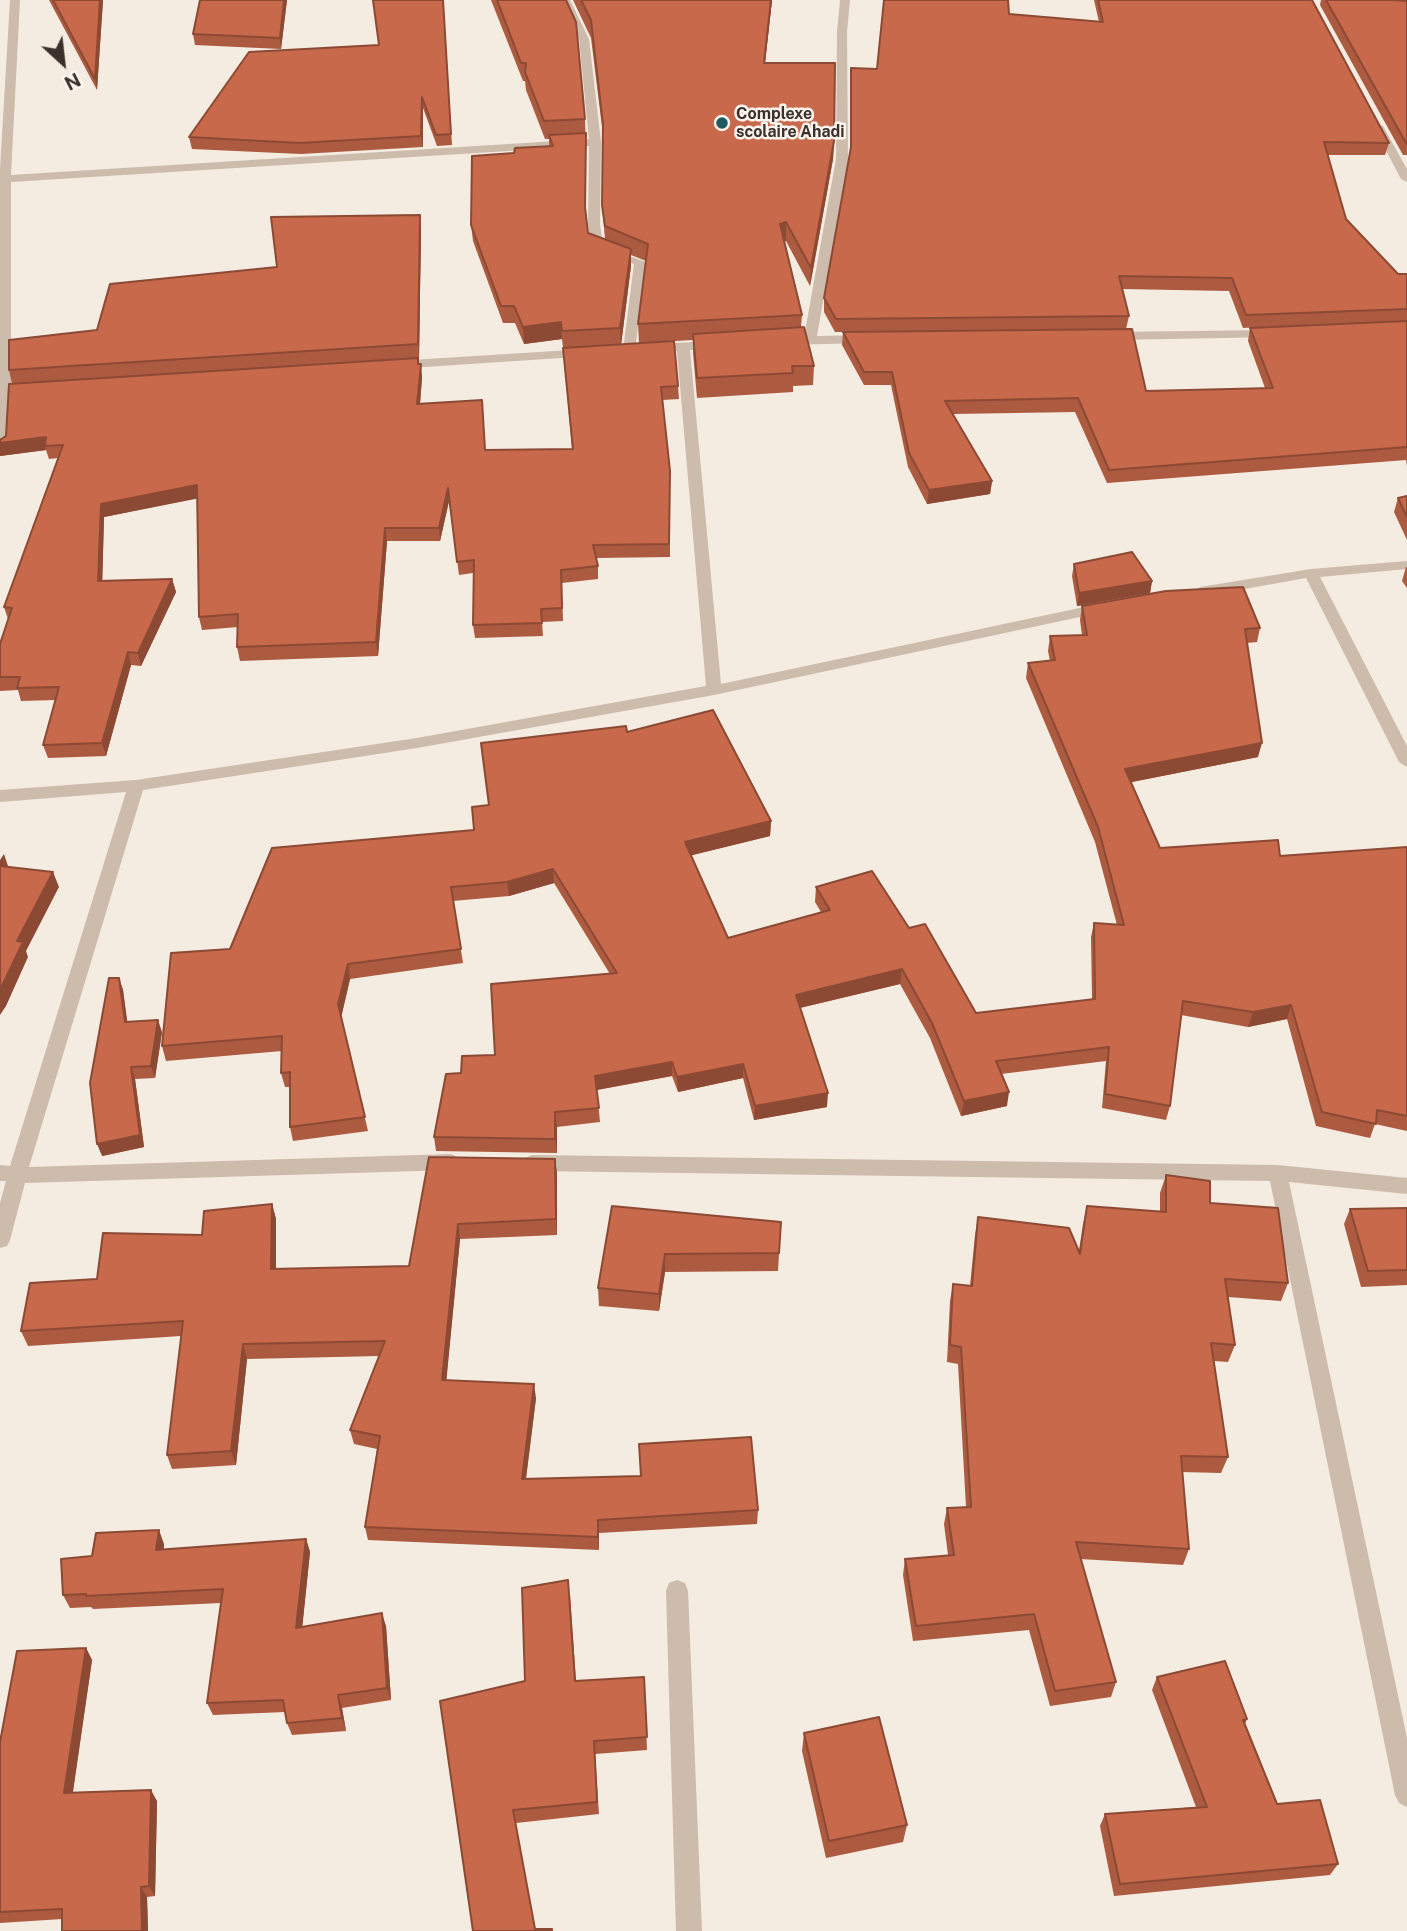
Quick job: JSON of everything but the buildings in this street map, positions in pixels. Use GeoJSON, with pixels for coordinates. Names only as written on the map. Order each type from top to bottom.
{"type":"FeatureCollection","features":[{"type":"Feature","properties":{"kind":"street"},"geometry":{"type":"LineString","coordinates":[[0,449],[11,390],[2,217],[15,0]]}},
{"type":"Feature","properties":{"kind":"street"},"geometry":{"type":"LineString","coordinates":[[565,0],[584,39],[595,142],[594,224],[597,249],[640,262],[615,351]]}},
{"type":"Feature","properties":{"kind":"street"},"geometry":{"type":"LineString","coordinates":[[810,339],[842,159],[842,32],[845,0]]}},
{"type":"Feature","properties":{"kind":"street"},"geometry":{"type":"LineString","coordinates":[[1374,119],[1407,179]]}},
{"type":"Feature","properties":{"kind":"street"},"geometry":{"type":"LineString","coordinates":[[5,179],[595,142]]}},
{"type":"Feature","properties":{"kind":"street"},"geometry":{"type":"LineString","coordinates":[[1096,336],[1287,334]]}},
{"type":"Feature","properties":{"kind":"street"},"geometry":{"type":"LineString","coordinates":[[772,341],[878,338]]}},
{"type":"Feature","properties":{"kind":"street"},"geometry":{"type":"LineString","coordinates":[[379,366],[734,344]]}},
{"type":"Feature","properties":{"kind":"street"},"geometry":{"type":"LineString","coordinates":[[683,346],[714,690]]}},
{"type":"Feature","properties":{"kind":"street"},"geometry":{"type":"LineString","coordinates":[[1189,594],[1311,573],[1407,565]]}},
{"type":"Feature","properties":{"kind":"street"},"geometry":{"type":"LineString","coordinates":[[1311,573],[1407,762]]}},
{"type":"Feature","properties":{"kind":"street"},"geometry":{"type":"LineString","coordinates":[[0,796],[136,786],[417,743],[714,690],[1121,605]]}},
{"type":"Feature","properties":{"kind":"street"},"geometry":{"type":"LineString","coordinates":[[0,1240],[8,1174],[136,786]]}},
{"type":"Feature","properties":{"kind":"street"},"geometry":{"type":"LineString","coordinates":[[8,1174],[475,1163]]}},
{"type":"Feature","properties":{"kind":"street"},"geometry":{"type":"LineString","coordinates":[[517,1163],[1278,1173],[1407,1186]]}},
{"type":"Feature","properties":{"kind":"street"},"geometry":{"type":"LineString","coordinates":[[1278,1173],[1407,1796]]}},
{"type":"Feature","properties":{"kind":"street"},"geometry":{"type":"LineString","coordinates":[[677,1591],[689,1931]]}},
{"type":"Feature","properties":{"kind":"place","name":"Complexe scolaire Ahadi"},"geometry":{"type":"Point","coordinates":[722,123]}}]}
